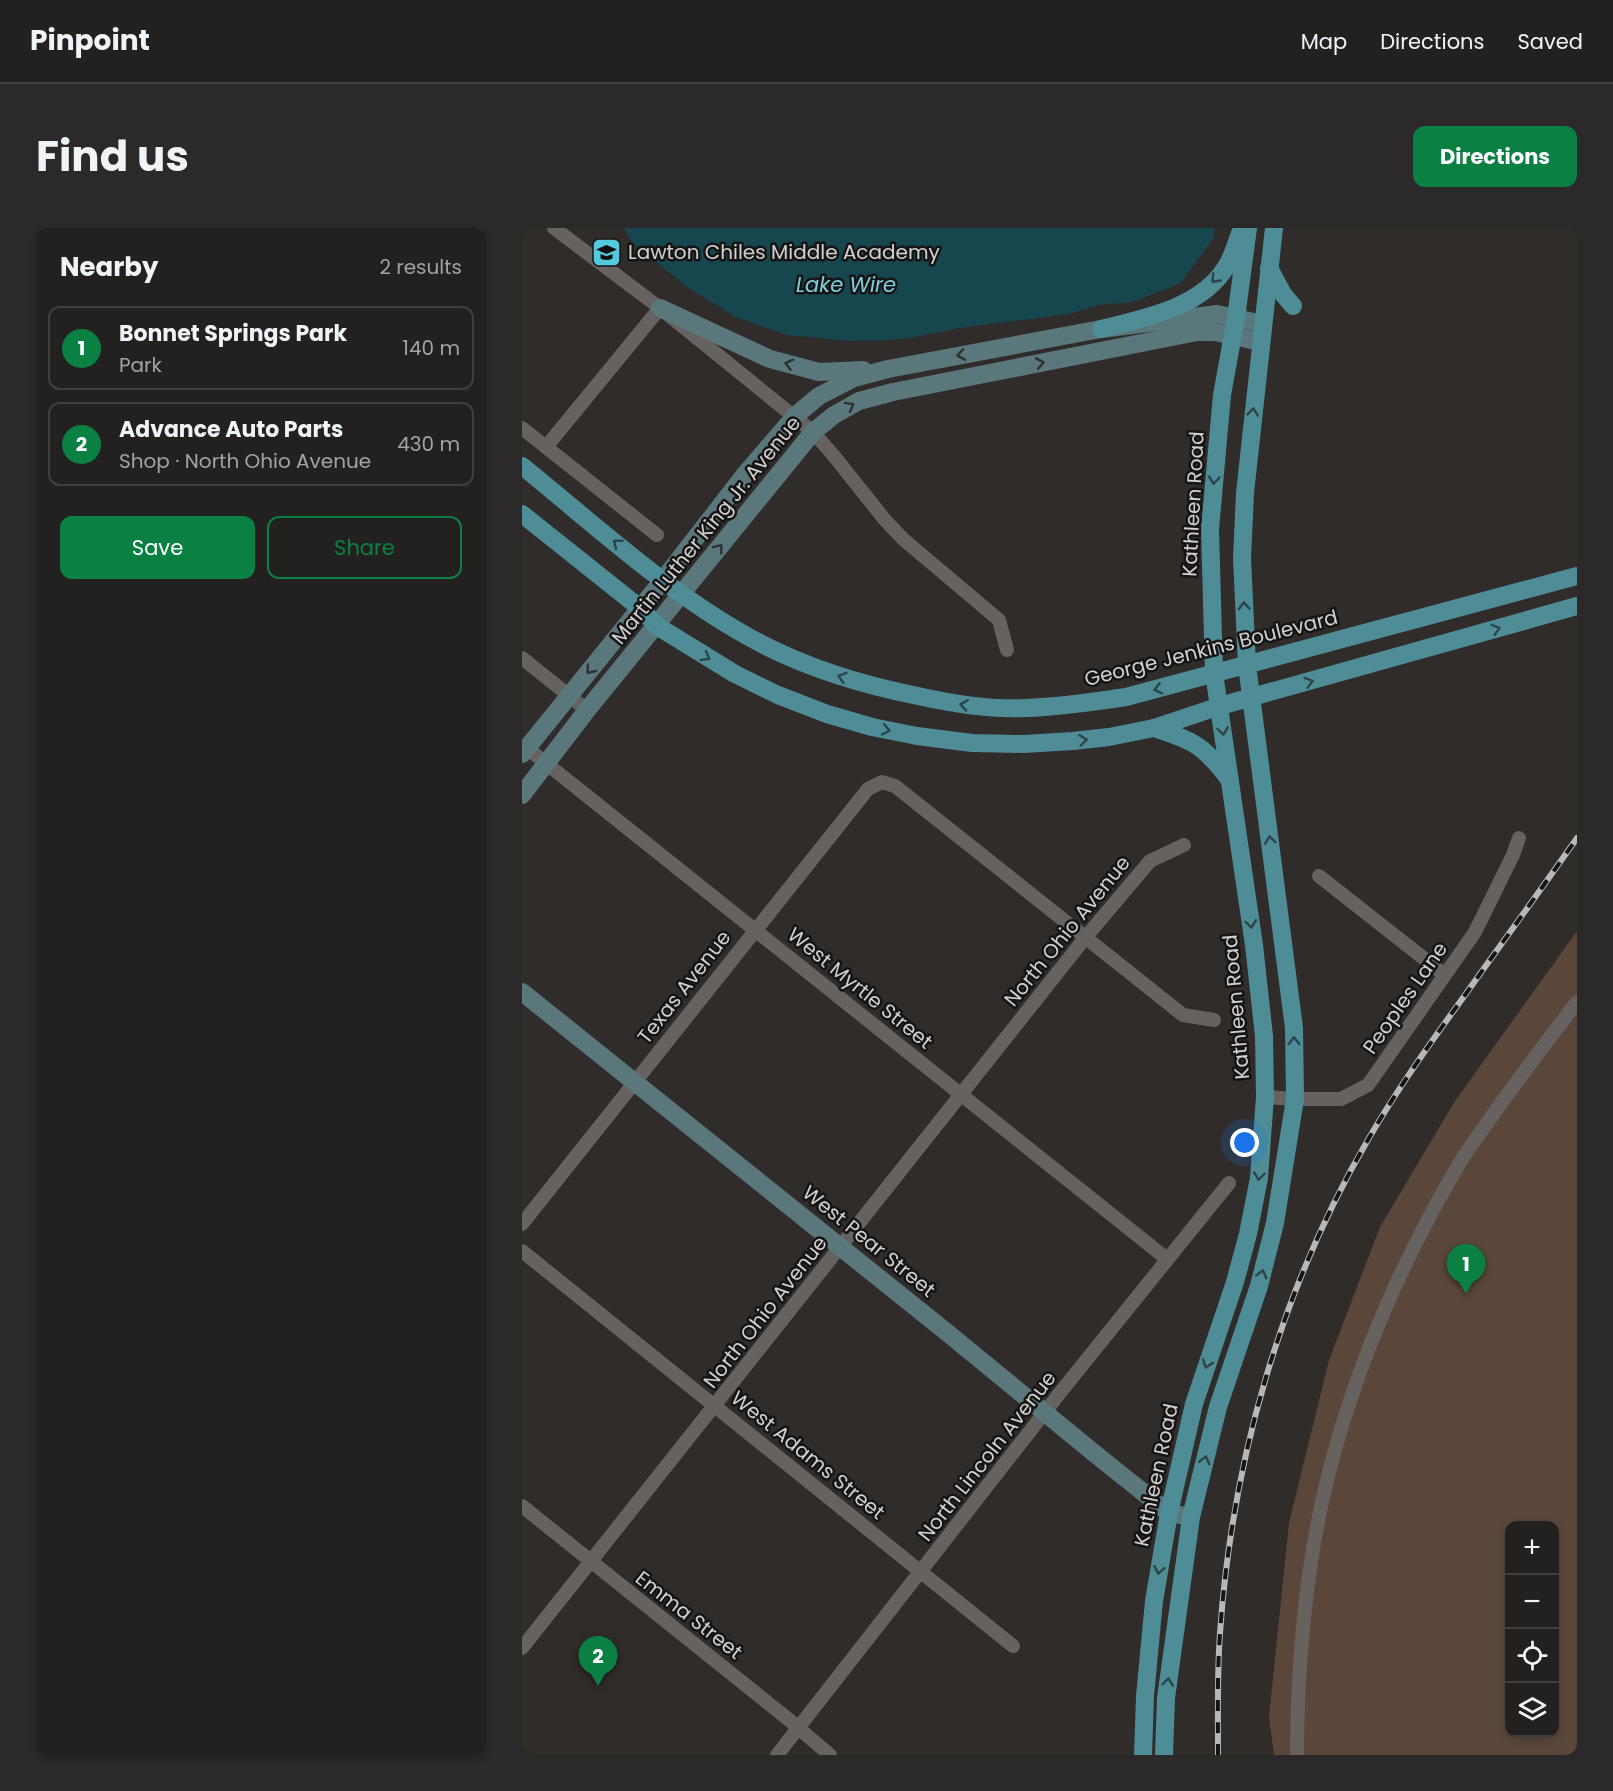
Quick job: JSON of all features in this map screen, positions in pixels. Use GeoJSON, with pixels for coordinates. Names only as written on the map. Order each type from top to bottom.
{"type":"FeatureCollection","features":[{"type":"Feature","properties":{"kind":"main road"},"geometry":{"type":"LineString","coordinates":[[1101,329],[1164,313],[1189,300],[1210,285],[1226,268],[1241,228]]}},
{"type":"Feature","properties":{"kind":"main road","name":"Kathleen Road"},"geometry":{"type":"LineString","coordinates":[[1143,1755],[1145,1696],[1154,1601],[1169,1513],[1194,1404],[1235,1282],[1248,1234],[1259,1178],[1265,1097],[1264,1036],[1257,969],[1214,673],[1210,529],[1222,395],[1248,228]]}},
{"type":"Feature","properties":{"kind":"main road"},"geometry":{"type":"LineString","coordinates":[[1164,1755],[1166,1698],[1191,1517],[1218,1407],[1259,1286],[1275,1223],[1295,1099],[1293,1028],[1247,665],[1242,558],[1245,493],[1274,228]]}},
{"type":"Feature","properties":{"kind":"main road"},"geometry":{"type":"LineString","coordinates":[[1269,268],[1283,294],[1293,306]]}},
{"type":"Feature","properties":{"kind":"main road"},"geometry":{"type":"LineString","coordinates":[[660,309],[770,359],[810,370],[819,372],[888,369]]}},
{"type":"Feature","properties":{"kind":"main road","name":"Martin Luther King Jr. Avenue"},"geometry":{"type":"LineString","coordinates":[[524,751],[663,580],[746,472],[795,416],[819,396],[854,378],[888,369],[1101,329],[1218,314],[1234,327]]}},
{"type":"Feature","properties":{"kind":"main road","name":"Martin Luther King Jr. Avenue"},"geometry":{"type":"LineString","coordinates":[[522,795],[587,710],[683,594],[769,484],[813,432],[834,415],[859,401],[893,392],[1197,332],[1215,332],[1234,327],[1262,333]]}},
{"type":"Feature","properties":{"kind":"main road","name":"George Jenkins Boulevard"},"geometry":{"type":"LineString","coordinates":[[522,466],[663,580],[748,637],[793,659],[836,676],[879,688],[978,707],[1025,708],[1126,697],[1577,576]]}},
{"type":"Feature","properties":{"kind":"main road"},"geometry":{"type":"LineString","coordinates":[[522,514],[640,608],[657,626],[735,674],[778,695],[826,714],[872,727],[917,736],[972,742],[1024,744],[1072,741],[1109,737],[1154,728],[1220,706],[1577,606]]}},
{"type":"Feature","properties":{"kind":"main road"},"geometry":{"type":"LineString","coordinates":[[1154,728],[1197,744],[1215,760],[1230,781]]}},
{"type":"Feature","properties":{"kind":"main road","name":"West Pear Street"},"geometry":{"type":"LineString","coordinates":[[522,992],[1169,1513],[1191,1517]]}},
{"type":"Feature","properties":{"kind":"street"},"geometry":{"type":"LineString","coordinates":[[554,228],[660,309],[813,432],[903,539],[999,620],[1007,650]]}},
{"type":"Feature","properties":{"kind":"street"},"geometry":{"type":"LineString","coordinates":[[546,447],[660,309]]}},
{"type":"Feature","properties":{"kind":"street"},"geometry":{"type":"LineString","coordinates":[[522,428],[657,535]]}},
{"type":"Feature","properties":{"kind":"street"},"geometry":{"type":"LineString","coordinates":[[522,658],[587,710]]}},
{"type":"Feature","properties":{"kind":"street","name":"West Myrtle Street"},"geometry":{"type":"LineString","coordinates":[[524,751],[547,764],[1167,1259]]}},
{"type":"Feature","properties":{"kind":"street","name":"Texas Avenue"},"geometry":{"type":"LineString","coordinates":[[522,1224],[868,789],[882,782],[895,786],[1085,938]]}},
{"type":"Feature","properties":{"kind":"street","name":"Peoples Lane"},"geometry":{"type":"LineString","coordinates":[[1265,1097],[1341,1099],[1368,1085],[1475,932],[1519,838]]}},
{"type":"Feature","properties":{"kind":"street","name":"North Ohio Avenue"},"geometry":{"type":"LineString","coordinates":[[522,1648],[1085,938],[1150,861],[1184,845]]}},
{"type":"Feature","properties":{"kind":"street"},"geometry":{"type":"LineString","coordinates":[[1319,876],[1445,975]]}},
{"type":"Feature","properties":{"kind":"street"},"geometry":{"type":"LineString","coordinates":[[1085,938],[1183,1015],[1214,1020]]}},
{"type":"Feature","properties":{"kind":"street"},"geometry":{"type":"LineString","coordinates":[[1298,1755],[1301,1648],[1318,1522],[1328,1476],[1359,1376],[1408,1258],[1463,1157],[1507,1094],[1577,1002]]}},
{"type":"Feature","properties":{"kind":"street","name":"North Lincoln Avenue"},"geometry":{"type":"LineString","coordinates":[[777,1755],[1229,1183]]}},
{"type":"Feature","properties":{"kind":"street","name":"West Adams Street"},"geometry":{"type":"LineString","coordinates":[[522,1251],[1013,1646]]}},
{"type":"Feature","properties":{"kind":"street","name":"Emma Street"},"geometry":{"type":"LineString","coordinates":[[522,1506],[830,1755]]}},
{"type":"Feature","properties":{"kind":"shaded area"},"geometry":{"type":"Polygon","coordinates":[[[1577,931],[1577,1755],[1274,1755],[1269,1717],[1289,1523],[1329,1360],[1380,1227],[1455,1101],[1577,931]]]}},
{"type":"Feature","properties":{"kind":"water","name":"Lake Wire"},"geometry":{"type":"Polygon","coordinates":[[[624,228],[1215,228],[1213,239],[1181,283],[1133,302],[1098,305],[1070,314],[960,328],[911,338],[850,341],[787,335],[736,317],[687,287],[633,243],[624,228]]]}},
{"type":"Feature","properties":{"kind":"railway"},"geometry":{"type":"LineString","coordinates":[[1218,1755],[1218,1679],[1226,1568],[1249,1440],[1286,1315],[1310,1254],[1338,1195],[1380,1119],[1427,1048],[1577,838]]}},
{"type":"Feature","properties":{"kind":"place","name":"Lawton Chiles Middle Academy"},"geometry":{"type":"Point","coordinates":[607,252]}},
{"type":"Feature","properties":{"kind":"place","name":"Bonnet Springs Park"},"geometry":{"type":"Point","coordinates":[1466,1294]}},
{"type":"Feature","properties":{"kind":"place","name":"Advance Auto Parts"},"geometry":{"type":"Point","coordinates":[598,1686]}}]}
